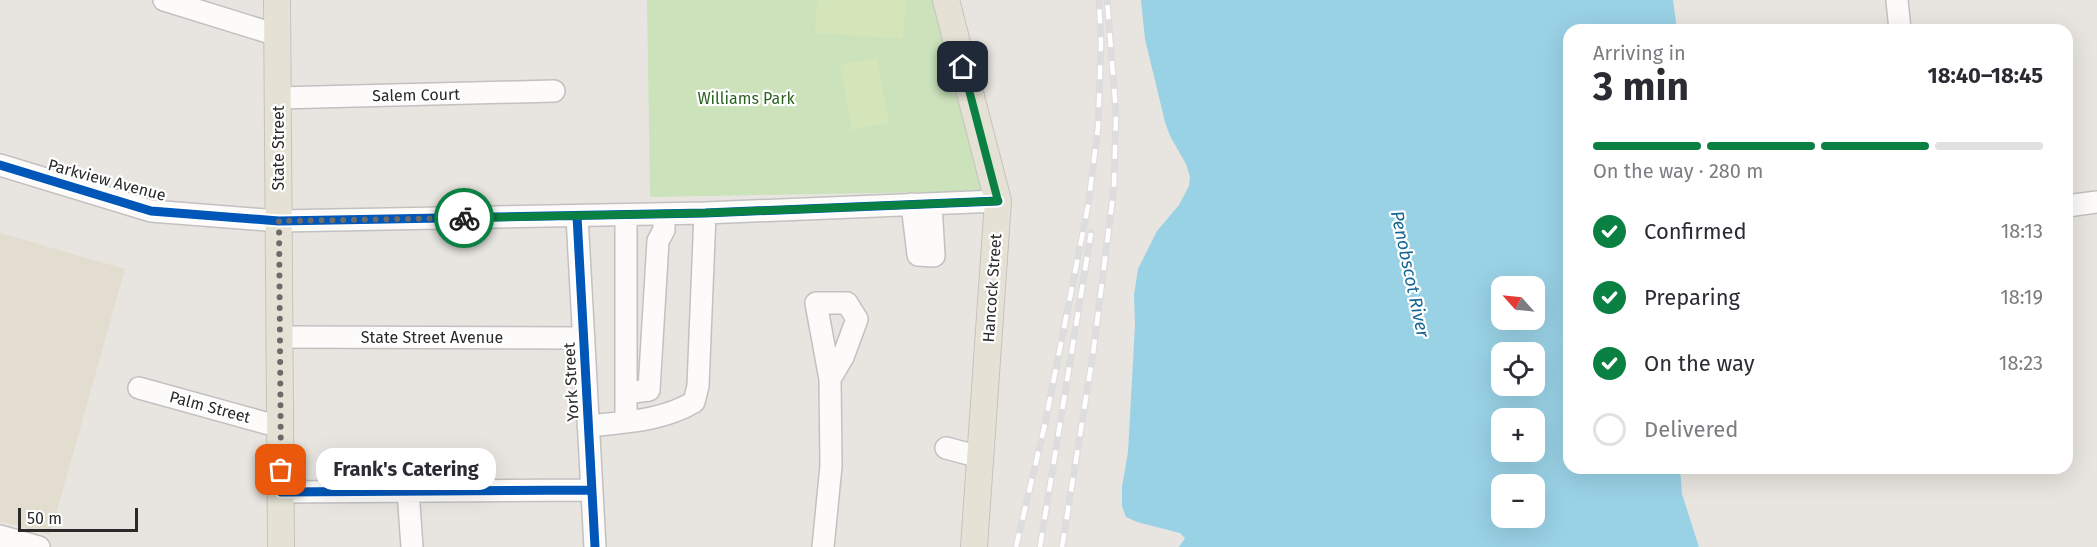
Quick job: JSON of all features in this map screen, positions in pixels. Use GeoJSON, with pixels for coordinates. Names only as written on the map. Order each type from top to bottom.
{"type":"FeatureCollection","features":[{"type":"Feature","properties":{"kind":"main road","name":"State Street"},"geometry":{"type":"LineString","coordinates":[[277,0],[281,547]]}},
{"type":"Feature","properties":{"kind":"main road","name":"Hancock Street"},"geometry":{"type":"LineString","coordinates":[[946,0],[998,201],[974,547]]}},
{"type":"Feature","properties":{"kind":"street"},"geometry":{"type":"LineString","coordinates":[[164,0],[277,35]]}},
{"type":"Feature","properties":{"kind":"street"},"geometry":{"type":"LineString","coordinates":[[1897,0],[1899,24]]}},
{"type":"Feature","properties":{"kind":"street","name":"Salem Court"},"geometry":{"type":"LineString","coordinates":[[278,98],[554,91]]}},
{"type":"Feature","properties":{"kind":"street","name":"Parkview Avenue"},"geometry":{"type":"LineString","coordinates":[[0,165],[151,211],[279,221],[705,213],[998,201]]}},
{"type":"Feature","properties":{"kind":"street"},"geometry":{"type":"LineString","coordinates":[[2073,205],[2097,202]]}},
{"type":"Feature","properties":{"kind":"street"},"geometry":{"type":"LineString","coordinates":[[626,393],[649,390],[658,241],[664,230],[664,213]]}},
{"type":"Feature","properties":{"kind":"street"},"geometry":{"type":"LineString","coordinates":[[588,426],[655,418],[678,411],[694,402],[698,386],[705,213]]}},
{"type":"Feature","properties":{"kind":"street"},"geometry":{"type":"LineString","coordinates":[[626,214],[626,422]]}},
{"type":"Feature","properties":{"kind":"street","name":"York Street"},"geometry":{"type":"LineString","coordinates":[[577,216],[595,547]]}},
{"type":"Feature","properties":{"kind":"street"},"geometry":{"type":"LineString","coordinates":[[626,244],[658,241]]}},
{"type":"Feature","properties":{"kind":"street","name":"State Street Avenue"},"geometry":{"type":"LineString","coordinates":[[279,337],[584,338]]}},
{"type":"Feature","properties":{"kind":"street"},"geometry":{"type":"LineString","coordinates":[[823,547],[831,466],[830,379]]}},
{"type":"Feature","properties":{"kind":"street","name":"Palm Street"},"geometry":{"type":"LineString","coordinates":[[139,388],[280,427]]}},
{"type":"Feature","properties":{"kind":"street"},"geometry":{"type":"LineString","coordinates":[[946,448],[980,456]]}},
{"type":"Feature","properties":{"kind":"street"},"geometry":{"type":"LineString","coordinates":[[281,492],[592,490]]}},
{"type":"Feature","properties":{"kind":"street"},"geometry":{"type":"LineString","coordinates":[[408,491],[412,547]]}},
{"type":"Feature","properties":{"kind":"street"},"geometry":{"type":"LineString","coordinates":[[0,536],[39,547]]}},
{"type":"Feature","properties":{"kind":"shaded area"},"geometry":{"type":"Polygon","coordinates":[[[0,233],[125,269],[50,535],[0,521],[0,233]]]}},
{"type":"Feature","properties":{"kind":"green space","name":"Williams Park"},"geometry":{"type":"Polygon","coordinates":[[[647,0],[938,0],[989,191],[650,197],[647,0]]]}},
{"type":"Feature","properties":{"kind":"green space"},"geometry":{"type":"Polygon","coordinates":[[[817,0],[906,0],[903,39],[815,33],[817,0]]]}},
{"type":"Feature","properties":{"kind":"green space"},"geometry":{"type":"Polygon","coordinates":[[[877,58],[889,123],[852,130],[840,65],[877,58]]]}},
{"type":"Feature","properties":{"kind":"water","name":"Penobscot River"},"geometry":{"type":"Polygon","coordinates":[[[1141,0],[1673,0],[1676,24],[1563,24],[1563,474],[1680,474],[1682,494],[1699,547],[1179,547],[1185,538],[1180,533],[1126,517],[1122,506],[1122,487],[1128,452],[1135,325],[1134,295],[1138,269],[1157,231],[1179,205],[1189,186],[1190,177],[1186,164],[1170,136],[1145,39],[1141,0]]]}},
{"type":"Feature","properties":{"kind":"railway"},"geometry":{"type":"LineString","coordinates":[[1016,547],[1045,424],[1088,206],[1098,128],[1101,44],[1099,0]]}},
{"type":"Feature","properties":{"kind":"railway"},"geometry":{"type":"LineString","coordinates":[[1062,547],[1093,354],[1114,187],[1116,112],[1107,0]]}},
{"type":"Feature","properties":{"kind":"railway"},"geometry":{"type":"LineString","coordinates":[[1040,547],[1091,233]]}},
{"type":"Feature","properties":{"kind":"cycle path"},"geometry":{"type":"LineString","coordinates":[[0,165],[151,211],[279,221],[705,213],[998,201]]}},
{"type":"Feature","properties":{"kind":"cycle path"},"geometry":{"type":"LineString","coordinates":[[577,216],[595,547]]}},
{"type":"Feature","properties":{"kind":"cycle path"},"geometry":{"type":"LineString","coordinates":[[281,492],[592,490]]}},
{"type":"Feature","properties":{"kind":"way so far"},"geometry":{"type":"LineString","coordinates":[[281,470],[279,221],[464,218]]}},
{"type":"Feature","properties":{"kind":"place","name":"Frank's Catering"},"geometry":{"type":"Point","coordinates":[281,470]}},
{"type":"Feature","properties":{"kind":"route"},"geometry":{"type":"LineString","coordinates":[[464,218],[705,213],[998,201],[963,67]]}}]}
